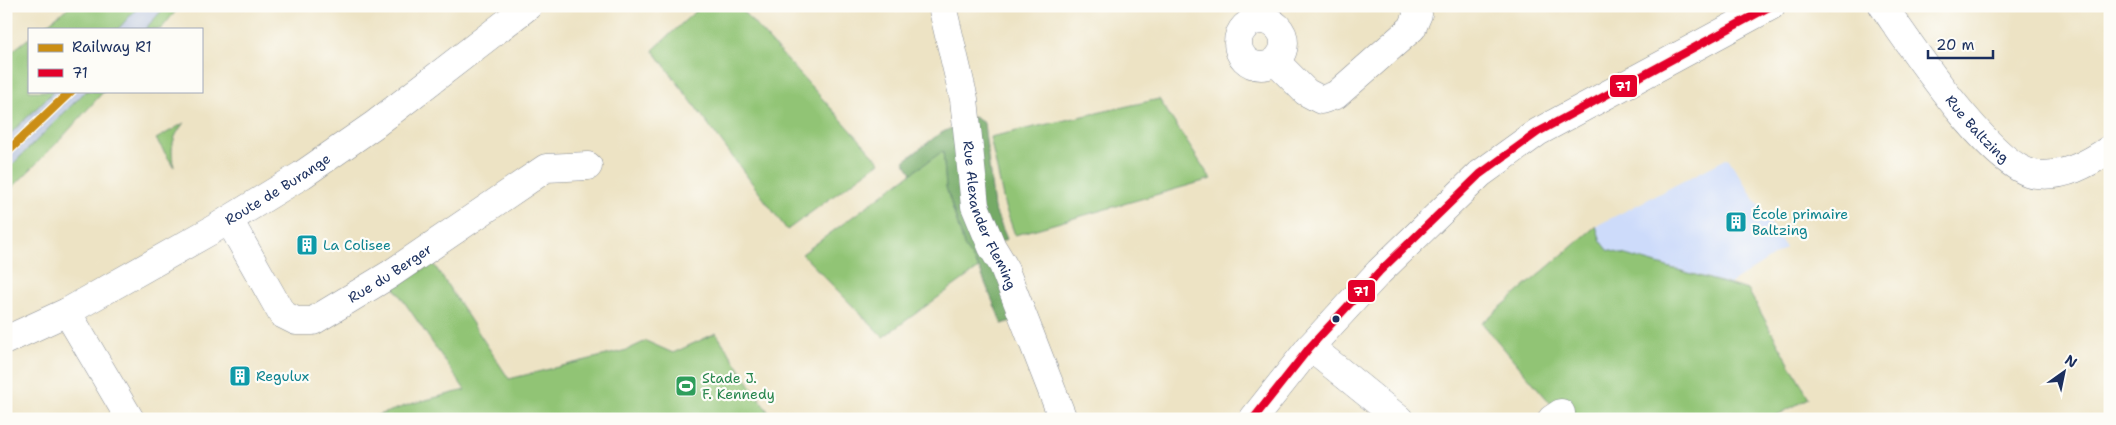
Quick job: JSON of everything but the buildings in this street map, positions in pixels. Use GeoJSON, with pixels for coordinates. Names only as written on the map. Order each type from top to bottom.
{"type":"FeatureCollection","features":[{"type":"Feature","properties":{"kind":"street","name":"Route de Burange"},"geometry":{"type":"LineString","coordinates":[[6,340],[66,312],[229,220],[302,175],[374,125],[528,6]]}},
{"type":"Feature","properties":{"kind":"street","name":"Rue Alexander Fleming"},"geometry":{"type":"LineString","coordinates":[[942,6],[964,99],[975,206],[992,247],[1003,264],[1062,419]]}},
{"type":"Feature","properties":{"kind":"street"},"geometry":{"type":"LineString","coordinates":[[1276,62],[1306,92],[1313,96],[1321,100],[1336,95],[1412,28],[1418,14],[1415,6]]}},
{"type":"Feature","properties":{"kind":"street"},"geometry":{"type":"LineString","coordinates":[[1253,419],[1310,347],[1379,272],[1480,174],[1538,132],[1771,6]]}},
{"type":"Feature","properties":{"kind":"street","name":"Rue Baltzing"},"geometry":{"type":"LineString","coordinates":[[1883,6],[1932,76],[1956,106],[1994,148],[2018,167],[2036,174],[2079,168],[2110,149]]}},
{"type":"Feature","properties":{"kind":"street","name":"Rue du Berger"},"geometry":{"type":"LineString","coordinates":[[229,220],[282,314],[296,321],[313,321],[388,275],[546,168],[588,166]]}},
{"type":"Feature","properties":{"kind":"street"},"geometry":{"type":"LineString","coordinates":[[66,312],[130,419]]}},
{"type":"Feature","properties":{"kind":"street"},"geometry":{"type":"LineString","coordinates":[[1310,347],[1399,419]]}},
{"type":"Feature","properties":{"kind":"shaded area"},"geometry":{"type":"Polygon","coordinates":[[[139,6],[166,6],[146,28],[119,28],[139,6]]]}},
{"type":"Feature","properties":{"kind":"shaded area"},"geometry":{"type":"Polygon","coordinates":[[[53,92],[85,92],[6,171],[6,138],[53,92]]]}},
{"type":"Feature","properties":{"kind":"shaded area"},"geometry":{"type":"Polygon","coordinates":[[[1728,158],[1786,248],[1730,284],[1608,250],[1601,241],[1596,226],[1728,158]]]}},
{"type":"Feature","properties":{"kind":"green space"},"geometry":{"type":"Polygon","coordinates":[[[70,6],[139,6],[119,28],[42,28],[70,6]]]}},
{"type":"Feature","properties":{"kind":"green space"},"geometry":{"type":"Polygon","coordinates":[[[166,6],[180,6],[162,28],[146,28],[166,6]]]}},
{"type":"Feature","properties":{"kind":"green space"},"geometry":{"type":"Polygon","coordinates":[[[701,6],[738,6],[880,162],[787,230],[653,50],[701,6]]]}},
{"type":"Feature","properties":{"kind":"green space"},"geometry":{"type":"Polygon","coordinates":[[[28,39],[28,92],[53,92],[6,138],[6,114],[9,111],[6,107],[6,56],[28,39]]]}},
{"type":"Feature","properties":{"kind":"green space"},"geometry":{"type":"Polygon","coordinates":[[[85,92],[103,92],[59,141],[6,194],[6,171],[85,92]]]}},
{"type":"Feature","properties":{"kind":"green space"},"geometry":{"type":"Polygon","coordinates":[[[1159,99],[1211,179],[1015,235],[1005,207],[990,137],[1159,99]]]}},
{"type":"Feature","properties":{"kind":"green space"},"geometry":{"type":"Polygon","coordinates":[[[974,117],[984,123],[994,208],[1007,239],[992,246],[1024,317],[1002,324],[979,268],[965,248],[946,187],[943,151],[912,173],[904,161],[939,134],[974,117]]]}},
{"type":"Feature","properties":{"kind":"green space"},"geometry":{"type":"Polygon","coordinates":[[[184,123],[177,133],[173,144],[174,167],[156,139],[184,123]]]}},
{"type":"Feature","properties":{"kind":"green space"},"geometry":{"type":"Polygon","coordinates":[[[943,150],[946,187],[965,248],[979,268],[883,337],[802,254],[943,150]]]}},
{"type":"Feature","properties":{"kind":"green space"},"geometry":{"type":"Polygon","coordinates":[[[1596,226],[1601,241],[1608,250],[1748,290],[1809,398],[1770,419],[1564,419],[1482,323],[1596,226]]]}},
{"type":"Feature","properties":{"kind":"green space"},"geometry":{"type":"Polygon","coordinates":[[[433,263],[509,379],[627,350],[646,341],[673,353],[716,333],[773,419],[367,419],[414,403],[465,390],[394,287],[433,263]]]}},
{"type":"Feature","properties":{"kind":"rail line","name":"R1"},"geometry":{"type":"LineString","coordinates":[[6,153],[70,92]]}},
{"type":"Feature","properties":{"kind":"transit line","name":"71"},"geometry":{"type":"LineString","coordinates":[[1253,419],[1310,347],[1379,272],[1480,174],[1538,132],[1771,6]]}},
{"type":"Feature","properties":{"kind":"place","name":"École primaire Baltzing"},"geometry":{"type":"Point","coordinates":[1736,222]}},
{"type":"Feature","properties":{"kind":"place","name":"La Colisee"},"geometry":{"type":"Point","coordinates":[307,245]}},
{"type":"Feature","properties":{"kind":"place","name":"Regulux"},"geometry":{"type":"Point","coordinates":[240,376]}},
{"type":"Feature","properties":{"kind":"place","name":"Stade J. F. Kennedy"},"geometry":{"type":"Point","coordinates":[686,386]}}]}
